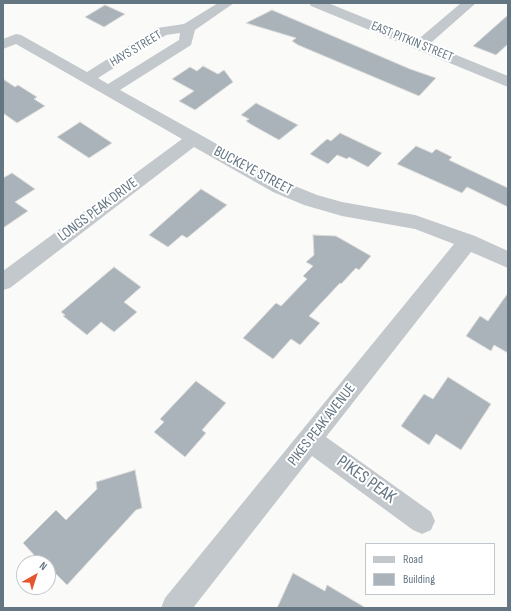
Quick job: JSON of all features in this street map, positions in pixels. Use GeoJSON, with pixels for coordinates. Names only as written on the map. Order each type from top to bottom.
{"type":"FeatureCollection","features":[{"type":"Feature","properties":{"kind":"street","name":"HAYS STREET"},"geometry":{"type":"LineString","coordinates":[[87,78],[162,31],[188,28],[227,3]]}},
{"type":"Feature","properties":{"kind":"street","name":"EAST PITKIN STREET"},"geometry":{"type":"LineString","coordinates":[[316,3],[508,82]]}},
{"type":"Feature","properties":{"kind":"street"},"geometry":{"type":"LineString","coordinates":[[420,45],[469,3]]}},
{"type":"Feature","properties":{"kind":"street","name":"HAYS STREET"},"geometry":{"type":"LineString","coordinates":[[109,90],[186,42],[188,28]]}},
{"type":"Feature","properties":{"kind":"street","name":"BUCKEYE STREET"},"geometry":{"type":"LineString","coordinates":[[10,42],[87,78],[279,187],[311,200],[342,209],[414,222],[438,229],[508,260]]}},
{"type":"Feature","properties":{"kind":"street","name":"LONGS PEAK DRIVE"},"geometry":{"type":"LineString","coordinates":[[3,282],[193,139]]}},
{"type":"Feature","properties":{"kind":"street","name":"PIKES PEAK AVENUE"},"geometry":{"type":"LineString","coordinates":[[175,608],[468,241]]}},
{"type":"Feature","properties":{"kind":"street","name":"PIKES PEAK"},"geometry":{"type":"LineString","coordinates":[[310,440],[422,521]]}},
{"type":"Feature","properties":{"kind":"building"},"geometry":{"type":"Polygon","coordinates":[[[105,5],[125,14],[104,27],[85,17],[105,5]]]}},
{"type":"Feature","properties":{"kind":"building"},"geometry":{"type":"Polygon","coordinates":[[[272,10],[410,69],[436,78],[419,96],[298,45],[292,41],[296,38],[246,23],[272,10]]]}},
{"type":"Feature","properties":{"kind":"building"},"geometry":{"type":"Polygon","coordinates":[[[508,15],[508,44],[496,55],[473,46],[508,15]]]}},
{"type":"Feature","properties":{"kind":"building"},"geometry":{"type":"Polygon","coordinates":[[[203,66],[218,74],[224,70],[233,82],[195,110],[179,101],[194,91],[172,79],[190,67],[197,71],[203,66]]]}},
{"type":"Feature","properties":{"kind":"building"},"geometry":{"type":"Polygon","coordinates":[[[3,79],[15,87],[18,85],[37,97],[34,99],[45,106],[17,123],[3,113],[3,79]]]}},
{"type":"Feature","properties":{"kind":"building"},"geometry":{"type":"Polygon","coordinates":[[[256,103],[298,125],[279,140],[252,125],[246,121],[249,119],[241,115],[256,103]]]}},
{"type":"Feature","properties":{"kind":"building"},"geometry":{"type":"Polygon","coordinates":[[[80,122],[112,143],[89,158],[57,137],[80,122]]]}},
{"type":"Feature","properties":{"kind":"building"},"geometry":{"type":"Polygon","coordinates":[[[340,133],[382,153],[368,167],[349,157],[347,159],[337,155],[328,164],[310,154],[327,139],[331,141],[340,133]]]}},
{"type":"Feature","properties":{"kind":"building"},"geometry":{"type":"Polygon","coordinates":[[[416,146],[432,153],[436,149],[452,157],[449,160],[508,188],[508,207],[467,187],[462,193],[397,164],[416,146]]]}},
{"type":"Feature","properties":{"kind":"building"},"geometry":{"type":"Polygon","coordinates":[[[12,173],[35,189],[15,202],[28,211],[3,228],[3,178],[12,173]]]}},
{"type":"Feature","properties":{"kind":"building"},"geometry":{"type":"Polygon","coordinates":[[[201,189],[227,205],[187,238],[182,235],[168,247],[149,235],[201,189]]]}},
{"type":"Feature","properties":{"kind":"building"},"geometry":{"type":"Polygon","coordinates":[[[313,235],[336,236],[371,256],[359,270],[356,268],[341,284],[340,283],[309,316],[320,323],[300,345],[291,339],[273,359],[243,338],[276,303],[281,306],[307,279],[303,276],[313,266],[306,262],[314,255],[313,235]]]}},
{"type":"Feature","properties":{"kind":"building"},"geometry":{"type":"Polygon","coordinates":[[[114,267],[141,287],[124,302],[137,312],[114,332],[101,322],[87,335],[63,316],[65,315],[61,312],[114,267]]]}},
{"type":"Feature","properties":{"kind":"building"},"geometry":{"type":"Polygon","coordinates":[[[508,293],[508,353],[494,345],[491,351],[466,336],[480,316],[488,321],[508,293]]]}},
{"type":"Feature","properties":{"kind":"building"},"geometry":{"type":"Polygon","coordinates":[[[448,377],[491,404],[461,450],[436,434],[429,445],[401,426],[424,394],[433,399],[448,377]]]}},
{"type":"Feature","properties":{"kind":"building"},"geometry":{"type":"Polygon","coordinates":[[[196,381],[226,403],[202,430],[206,433],[185,457],[154,432],[164,422],[160,419],[196,381]]]}},
{"type":"Feature","properties":{"kind":"building"},"geometry":{"type":"Polygon","coordinates":[[[135,470],[142,508],[136,510],[67,585],[56,574],[56,555],[34,555],[23,543],[56,510],[66,520],[97,489],[96,482],[135,470]]]}},
{"type":"Feature","properties":{"kind":"building"},"geometry":{"type":"Polygon","coordinates":[[[293,573],[325,591],[327,585],[366,608],[277,608],[293,573]]]}}]}
